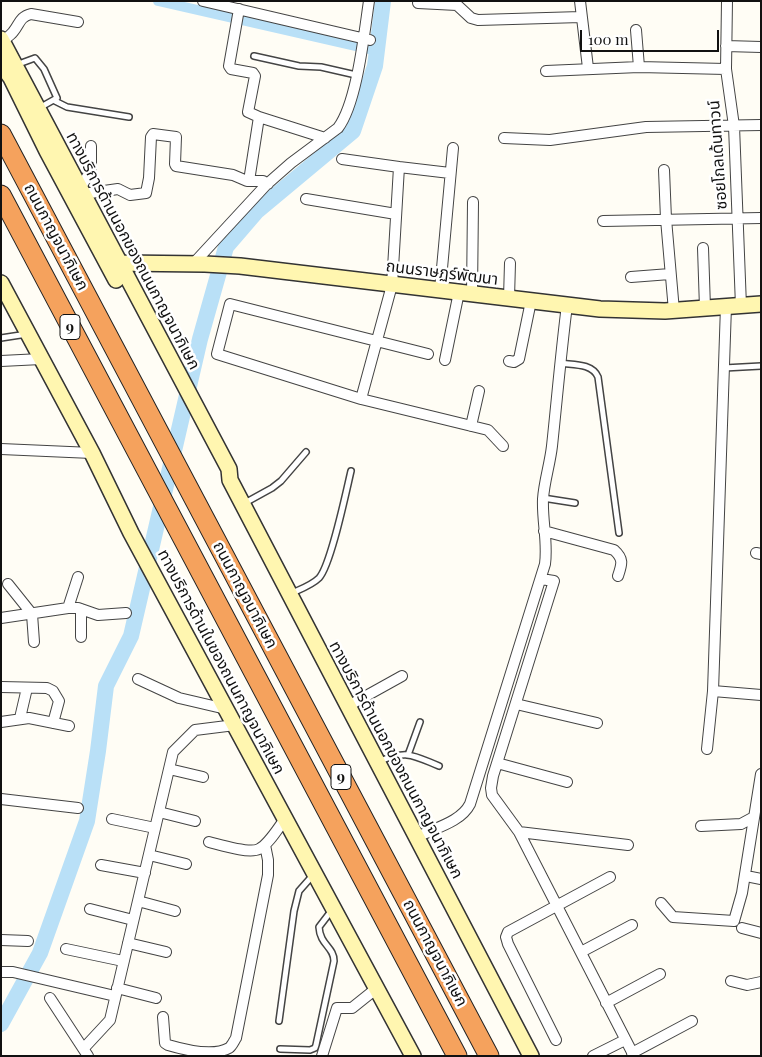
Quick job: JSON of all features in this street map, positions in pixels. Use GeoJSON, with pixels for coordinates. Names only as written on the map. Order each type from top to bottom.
{"type":"FeatureCollection","features":[{"type":"Feature","properties":{"kind":"highway","name":"ถนนกาญจนาภิเษก"},"geometry":{"type":"LineString","coordinates":[[1,134],[489,1056]]}},
{"type":"Feature","properties":{"kind":"highway","name":"ถนนกาญจนาภิเษก"},"geometry":{"type":"LineString","coordinates":[[1,195],[457,1056]]}},
{"type":"Feature","properties":{"kind":"main road","name":"ทางบริการด้านนอกของถนนกาญจนาภิเษก"},"geometry":{"type":"LineString","coordinates":[[2,40],[9,69],[38,109],[82,192],[119,263],[161,352],[209,442],[221,473],[230,480],[243,504],[531,1056]]}},
{"type":"Feature","properties":{"kind":"main road"},"geometry":{"type":"LineString","coordinates":[[1,56],[9,69],[47,151],[161,352]]}},
{"type":"Feature","properties":{"kind":"main road","name":"ถนนราษฏร์พัฒนา"},"geometry":{"type":"LineString","coordinates":[[119,263],[240,266],[600,309],[649,311],[761,304]]}},
{"type":"Feature","properties":{"kind":"main road","name":"ทางบริการด้านในของถนนกาญจนาภิเษก"},"geometry":{"type":"LineString","coordinates":[[1,283],[92,453],[131,533],[413,1056]]}},
{"type":"Feature","properties":{"kind":"street"},"geometry":{"type":"LineString","coordinates":[[202,1],[365,40]]}},
{"type":"Feature","properties":{"kind":"street"},"geometry":{"type":"LineString","coordinates":[[199,264],[250,202],[267,185],[292,163],[338,128],[342,122],[352,95],[365,40],[369,1]]}},
{"type":"Feature","properties":{"kind":"street"},"geometry":{"type":"LineString","coordinates":[[580,1],[588,68]]}},
{"type":"Feature","properties":{"kind":"street","name":"ซอยโกลเด้นทาวน์"},"geometry":{"type":"LineString","coordinates":[[708,749],[713,691],[724,368],[734,306],[738,218],[734,126],[726,69],[727,1]]}},
{"type":"Feature","properties":{"kind":"street"},"geometry":{"type":"LineString","coordinates":[[418,4],[457,5],[471,18],[478,20],[581,17]]}},
{"type":"Feature","properties":{"kind":"street"},"geometry":{"type":"LineString","coordinates":[[238,11],[229,66],[253,73],[255,76],[248,112],[325,138]]}},
{"type":"Feature","properties":{"kind":"street"},"geometry":{"type":"LineString","coordinates":[[2,40],[12,34],[24,16],[31,14],[78,22]]}},
{"type":"Feature","properties":{"kind":"street"},"geometry":{"type":"LineString","coordinates":[[636,30],[639,67]]}},
{"type":"Feature","properties":{"kind":"street"},"geometry":{"type":"LineString","coordinates":[[726,46],[761,47]]}},
{"type":"Feature","properties":{"kind":"street"},"geometry":{"type":"LineString","coordinates":[[546,71],[639,67],[726,69]]}},
{"type":"Feature","properties":{"kind":"street"},"geometry":{"type":"LineString","coordinates":[[249,181],[259,117]]}},
{"type":"Feature","properties":{"kind":"street"},"geometry":{"type":"LineString","coordinates":[[504,138],[550,140],[646,127],[761,125]]}},
{"type":"Feature","properties":{"kind":"street"},"geometry":{"type":"LineString","coordinates":[[91,146],[91,170],[82,192],[118,189],[130,195],[146,193],[149,178],[151,137],[154,134],[176,137],[174,164],[176,166],[249,181],[263,181],[267,185]]}},
{"type":"Feature","properties":{"kind":"street"},"geometry":{"type":"LineString","coordinates":[[440,290],[452,148]]}},
{"type":"Feature","properties":{"kind":"street"},"geometry":{"type":"LineString","coordinates":[[342,159],[450,173]]}},
{"type":"Feature","properties":{"kind":"street"},"geometry":{"type":"LineString","coordinates":[[361,399],[392,285],[399,166]]}},
{"type":"Feature","properties":{"kind":"street"},"geometry":{"type":"LineString","coordinates":[[664,170],[674,310]]}},
{"type":"Feature","properties":{"kind":"street"},"geometry":{"type":"LineString","coordinates":[[306,199],[396,214]]}},
{"type":"Feature","properties":{"kind":"street"},"geometry":{"type":"LineString","coordinates":[[446,360],[466,293],[474,202]]}},
{"type":"Feature","properties":{"kind":"street"},"geometry":{"type":"LineString","coordinates":[[603,221],[761,218]]}},
{"type":"Feature","properties":{"kind":"street"},"geometry":{"type":"LineString","coordinates":[[703,248],[705,308]]}},
{"type":"Feature","properties":{"kind":"street"},"geometry":{"type":"LineString","coordinates":[[509,298],[510,263]]}},
{"type":"Feature","properties":{"kind":"street"},"geometry":{"type":"LineString","coordinates":[[631,277],[670,274]]}},
{"type":"Feature","properties":{"kind":"street"},"geometry":{"type":"LineString","coordinates":[[509,361],[514,362],[519,359],[531,301]]}},
{"type":"Feature","properties":{"kind":"street"},"geometry":{"type":"LineString","coordinates":[[428,354],[230,304],[218,354],[361,399],[488,430],[502,446]]}},
{"type":"Feature","properties":{"kind":"street"},"geometry":{"type":"LineString","coordinates":[[417,837],[460,816],[470,804],[541,579],[547,552],[543,523],[543,498],[552,448],[567,305]]}},
{"type":"Feature","properties":{"kind":"street"},"geometry":{"type":"LineString","coordinates":[[1,361],[41,359]]}},
{"type":"Feature","properties":{"kind":"street"},"geometry":{"type":"LineString","coordinates":[[471,426],[479,391]]}},
{"type":"Feature","properties":{"kind":"street"},"geometry":{"type":"LineString","coordinates":[[1,450],[92,453]]}},
{"type":"Feature","properties":{"kind":"street"},"geometry":{"type":"LineString","coordinates":[[544,531],[614,550],[622,558],[618,576]]}},
{"type":"Feature","properties":{"kind":"street"},"geometry":{"type":"LineString","coordinates":[[68,608],[78,577]]}},
{"type":"Feature","properties":{"kind":"street"},"geometry":{"type":"LineString","coordinates":[[541,579],[554,581],[497,763],[491,788],[492,795],[518,832],[633,1054],[692,1022]]}},
{"type":"Feature","properties":{"kind":"street"},"geometry":{"type":"LineString","coordinates":[[8,584],[32,614],[34,642]]}},
{"type":"Feature","properties":{"kind":"street"},"geometry":{"type":"LineString","coordinates":[[1,618],[68,608],[81,609],[98,615],[126,613]]}},
{"type":"Feature","properties":{"kind":"street"},"geometry":{"type":"LineString","coordinates":[[81,609],[81,637]]}},
{"type":"Feature","properties":{"kind":"street"},"geometry":{"type":"LineString","coordinates":[[348,706],[402,676]]}},
{"type":"Feature","properties":{"kind":"street"},"geometry":{"type":"LineString","coordinates":[[138,679],[179,698],[226,708]]}},
{"type":"Feature","properties":{"kind":"street"},"geometry":{"type":"LineString","coordinates":[[1,687],[47,688],[53,691],[59,701],[53,723]]}},
{"type":"Feature","properties":{"kind":"street"},"geometry":{"type":"LineString","coordinates":[[20,718],[27,688]]}},
{"type":"Feature","properties":{"kind":"street"},"geometry":{"type":"LineString","coordinates":[[713,691],[761,695]]}},
{"type":"Feature","properties":{"kind":"street"},"geometry":{"type":"LineString","coordinates":[[516,704],[597,723]]}},
{"type":"Feature","properties":{"kind":"street"},"geometry":{"type":"LineString","coordinates":[[1,722],[29,718],[69,726]]}},
{"type":"Feature","properties":{"kind":"street"},"geometry":{"type":"LineString","coordinates":[[50,998],[86,1052],[110,1020],[174,752],[195,730],[235,725]]}},
{"type":"Feature","properties":{"kind":"street"},"geometry":{"type":"LineString","coordinates":[[497,763],[567,782]]}},
{"type":"Feature","properties":{"kind":"street"},"geometry":{"type":"LineString","coordinates":[[169,769],[204,777]]}},
{"type":"Feature","properties":{"kind":"street"},"geometry":{"type":"LineString","coordinates":[[661,903],[673,917],[734,921],[742,893],[761,774]]}},
{"type":"Feature","properties":{"kind":"street"},"geometry":{"type":"LineString","coordinates":[[1,799],[78,808]]}},
{"type":"Feature","properties":{"kind":"street"},"geometry":{"type":"LineString","coordinates":[[159,812],[195,821]]}},
{"type":"Feature","properties":{"kind":"street"},"geometry":{"type":"LineString","coordinates":[[701,826],[741,824],[754,817]]}},
{"type":"Feature","properties":{"kind":"street"},"geometry":{"type":"LineString","coordinates":[[112,819],[155,828]]}},
{"type":"Feature","properties":{"kind":"street"},"geometry":{"type":"LineString","coordinates":[[209,842],[254,851],[265,845],[284,819]]}},
{"type":"Feature","properties":{"kind":"street"},"geometry":{"type":"LineString","coordinates":[[518,832],[628,845]]}},
{"type":"Feature","properties":{"kind":"street"},"geometry":{"type":"LineString","coordinates":[[163,1017],[163,1037],[168,1046],[202,1055],[230,1048],[236,1038],[268,874],[265,845]]}},
{"type":"Feature","properties":{"kind":"street"},"geometry":{"type":"LineString","coordinates":[[149,855],[186,864]]}},
{"type":"Feature","properties":{"kind":"street"},"geometry":{"type":"LineString","coordinates":[[101,865],[145,873]]}},
{"type":"Feature","properties":{"kind":"street"},"geometry":{"type":"LineString","coordinates":[[556,1040],[506,937],[512,928],[610,877]]}},
{"type":"Feature","properties":{"kind":"street"},"geometry":{"type":"LineString","coordinates":[[138,901],[175,911]]}},
{"type":"Feature","properties":{"kind":"street"},"geometry":{"type":"LineString","coordinates":[[90,909],[133,920]]}},
{"type":"Feature","properties":{"kind":"street"},"geometry":{"type":"LineString","coordinates":[[581,952],[632,925]]}},
{"type":"Feature","properties":{"kind":"street"},"geometry":{"type":"LineString","coordinates":[[742,928],[761,933]]}},
{"type":"Feature","properties":{"kind":"street"},"geometry":{"type":"LineString","coordinates":[[1,940],[28,941]]}},
{"type":"Feature","properties":{"kind":"street"},"geometry":{"type":"LineString","coordinates":[[128,944],[166,952]]}},
{"type":"Feature","properties":{"kind":"street"},"geometry":{"type":"LineString","coordinates":[[66,949],[124,961]]}},
{"type":"Feature","properties":{"kind":"street"},"geometry":{"type":"LineString","coordinates":[[1,972],[13,972],[62,983],[156,998]]}},
{"type":"Feature","properties":{"kind":"street"},"geometry":{"type":"LineString","coordinates":[[606,1003],[660,974]]}},
{"type":"Feature","properties":{"kind":"street"},"geometry":{"type":"LineString","coordinates":[[731,981],[747,985],[761,982]]}},
{"type":"Feature","properties":{"kind":"street"},"geometry":{"type":"LineString","coordinates":[[322,1056],[337,1008],[352,1008],[377,988]]}},
{"type":"Feature","properties":{"kind":"street"},"geometry":{"type":"LineString","coordinates":[[593,1056],[625,1040]]}},
{"type":"Feature","properties":{"kind":"lane"},"geometry":{"type":"LineString","coordinates":[[254,56],[299,66],[356,74]]}},
{"type":"Feature","properties":{"kind":"lane"},"geometry":{"type":"LineString","coordinates":[[9,69],[32,58],[38,60],[55,91],[57,98],[55,101]]}},
{"type":"Feature","properties":{"kind":"lane"},"geometry":{"type":"LineString","coordinates":[[38,109],[55,101]]}},
{"type":"Feature","properties":{"kind":"lane"},"geometry":{"type":"LineString","coordinates":[[55,101],[67,107],[129,117]]}},
{"type":"Feature","properties":{"kind":"lane"},"geometry":{"type":"LineString","coordinates":[[1,338],[28,334]]}},
{"type":"Feature","properties":{"kind":"lane"},"geometry":{"type":"LineString","coordinates":[[560,363],[590,368],[596,372],[598,377],[619,533]]}},
{"type":"Feature","properties":{"kind":"lane"},"geometry":{"type":"LineString","coordinates":[[724,368],[761,366]]}},
{"type":"Feature","properties":{"kind":"lane"},"geometry":{"type":"LineString","coordinates":[[243,504],[281,481],[306,452]]}},
{"type":"Feature","properties":{"kind":"lane"},"geometry":{"type":"LineString","coordinates":[[289,595],[317,580],[323,573],[351,471]]}},
{"type":"Feature","properties":{"kind":"lane"},"geometry":{"type":"LineString","coordinates":[[543,498],[575,503]]}},
{"type":"Feature","properties":{"kind":"lane"},"geometry":{"type":"LineString","coordinates":[[408,755],[420,722]]}},
{"type":"Feature","properties":{"kind":"lane"},"geometry":{"type":"LineString","coordinates":[[378,762],[395,755],[404,754],[439,766]]}},
{"type":"Feature","properties":{"kind":"lane"},"geometry":{"type":"LineString","coordinates":[[279,1020],[294,911],[299,891],[314,874]]}},
{"type":"Feature","properties":{"kind":"lane"},"geometry":{"type":"LineString","coordinates":[[280,1049],[310,1050],[316,1045],[334,961],[331,950],[321,938],[320,927],[333,908]]}},
{"type":"Feature","properties":{"kind":"waterway"},"geometry":{"type":"LineString","coordinates":[[158,1],[377,51]]}},
{"type":"Feature","properties":{"kind":"waterway"},"geometry":{"type":"LineString","coordinates":[[1,1024],[40,953],[87,821],[106,686],[131,636],[200,339],[226,247],[257,211],[353,131],[375,66],[383,1]]}}]}
